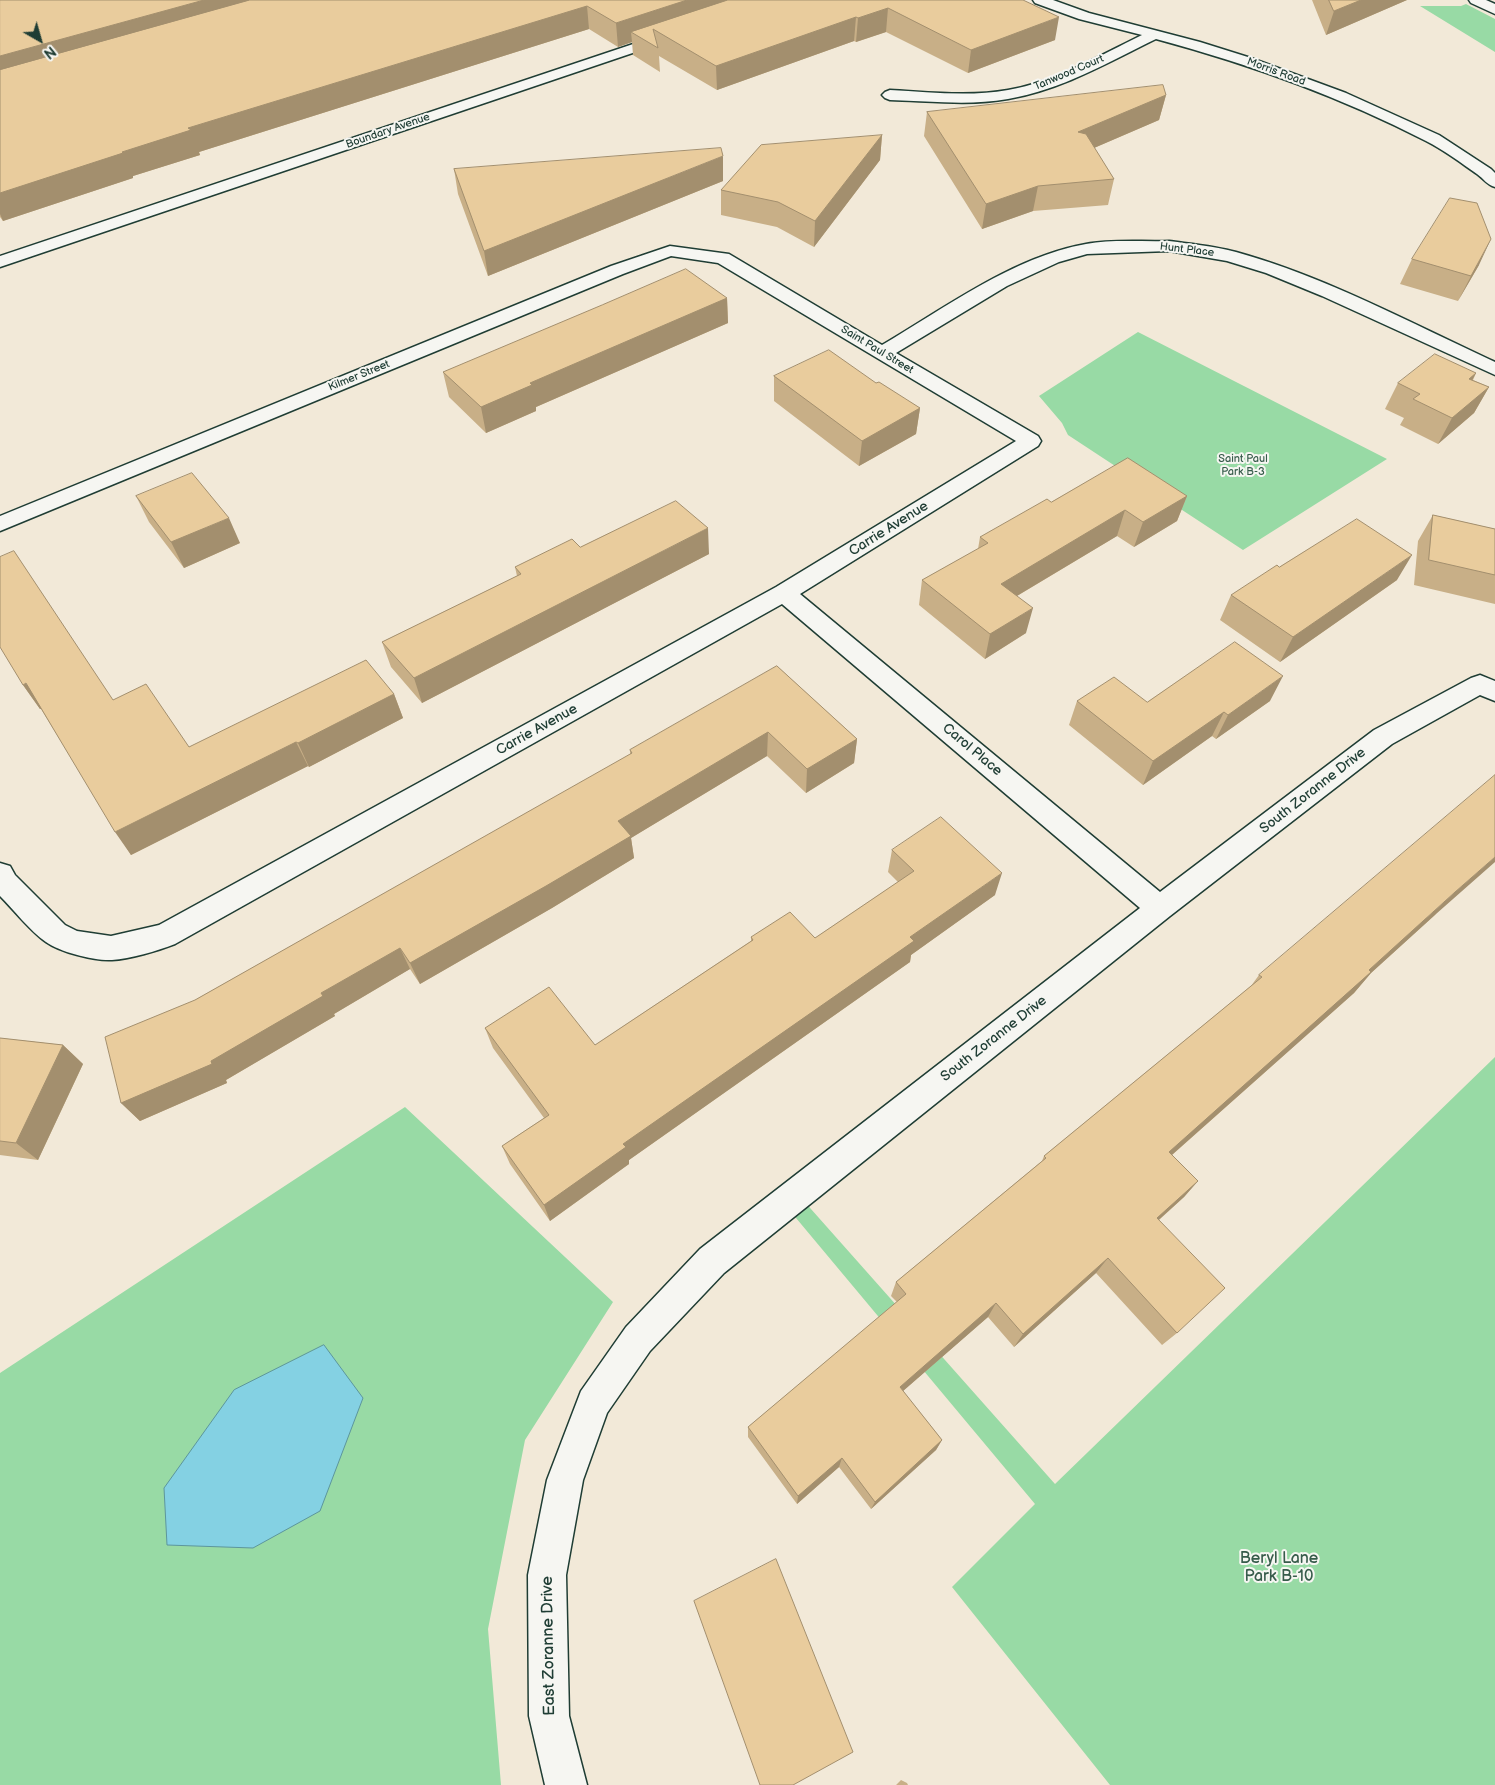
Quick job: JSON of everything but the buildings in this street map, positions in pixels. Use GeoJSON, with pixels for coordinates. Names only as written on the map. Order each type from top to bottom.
{"type":"FeatureCollection","features":[{"type":"Feature","properties":{"kind":"main road","name":"Morris Road"},"geometry":{"type":"LineString","coordinates":[[1040,0],[1084,16],[1246,61],[1341,96],[1433,138],[1485,172],[1495,182]]}},
{"type":"Feature","properties":{"kind":"main road"},"geometry":{"type":"LineString","coordinates":[[1476,0],[1495,10]]}},
{"type":"Feature","properties":{"kind":"main road","name":"Boundary Avenue"},"geometry":{"type":"LineString","coordinates":[[0,262],[682,32]]}},
{"type":"Feature","properties":{"kind":"main road","name":"Tanwood Court"},"geometry":{"type":"LineString","coordinates":[[890,95],[974,97],[1023,92],[1064,77],[1154,35]]}},
{"type":"Feature","properties":{"kind":"main road","name":"Hunt Place"},"geometry":{"type":"LineString","coordinates":[[882,353],[1001,282],[1053,258],[1087,249],[1169,246],[1230,256],[1272,269],[1492,363]]}},
{"type":"Feature","properties":{"kind":"main road","name":"Kilmer Street"},"geometry":{"type":"LineString","coordinates":[[0,524],[616,270],[670,251],[723,258]]}},
{"type":"Feature","properties":{"kind":"main road","name":"Saint Paul Street"},"geometry":{"type":"LineString","coordinates":[[723,258],[1031,442]]}},
{"type":"Feature","properties":{"kind":"main road","name":"Carrie Avenue"},"geometry":{"type":"LineString","coordinates":[[0,874],[5,883],[55,933],[72,942],[111,948],[165,936],[784,593],[1031,442]]}},
{"type":"Feature","properties":{"kind":"main road","name":"Carol Place"},"geometry":{"type":"LineString","coordinates":[[784,593],[1160,908]]}},
{"type":"Feature","properties":{"kind":"main road","name":"South Zoranne Drive"},"geometry":{"type":"LineString","coordinates":[[576,1448],[593,1403],[638,1339],[712,1261],[1160,908],[1383,737],[1482,691]]}},
{"type":"Feature","properties":{"kind":"main road","name":"East Zoranne Drive"},"geometry":{"type":"LineString","coordinates":[[566,1785],[549,1716],[547,1575],[565,1480],[576,1448]]}},
{"type":"Feature","properties":{"kind":"green space"},"geometry":{"type":"Polygon","coordinates":[[[1466,4],[1495,19],[1495,52],[1420,6],[1461,6],[1466,4]]]}},
{"type":"Feature","properties":{"kind":"green space","name":"Saint Paul Park B-3"},"geometry":{"type":"Polygon","coordinates":[[[1138,332],[1387,459],[1243,550],[1068,435],[1062,423],[1039,396],[1138,332]]]}},
{"type":"Feature","properties":{"kind":"green space","name":"Beryl Lane Park B-10"},"geometry":{"type":"Polygon","coordinates":[[[1495,1057],[1495,1785],[1110,1785],[952,1587],[1035,1504],[791,1212],[803,1200],[1055,1484],[1495,1057]]]}},
{"type":"Feature","properties":{"kind":"green space"},"geometry":{"type":"Polygon","coordinates":[[[405,1107],[613,1302],[525,1440],[488,1629],[501,1785],[0,1785],[0,1373],[405,1107]]]}},
{"type":"Feature","properties":{"kind":"water"},"geometry":{"type":"Polygon","coordinates":[[[324,1345],[363,1398],[320,1511],[253,1548],[167,1545],[164,1488],[234,1390],[324,1345]]]}}]}
